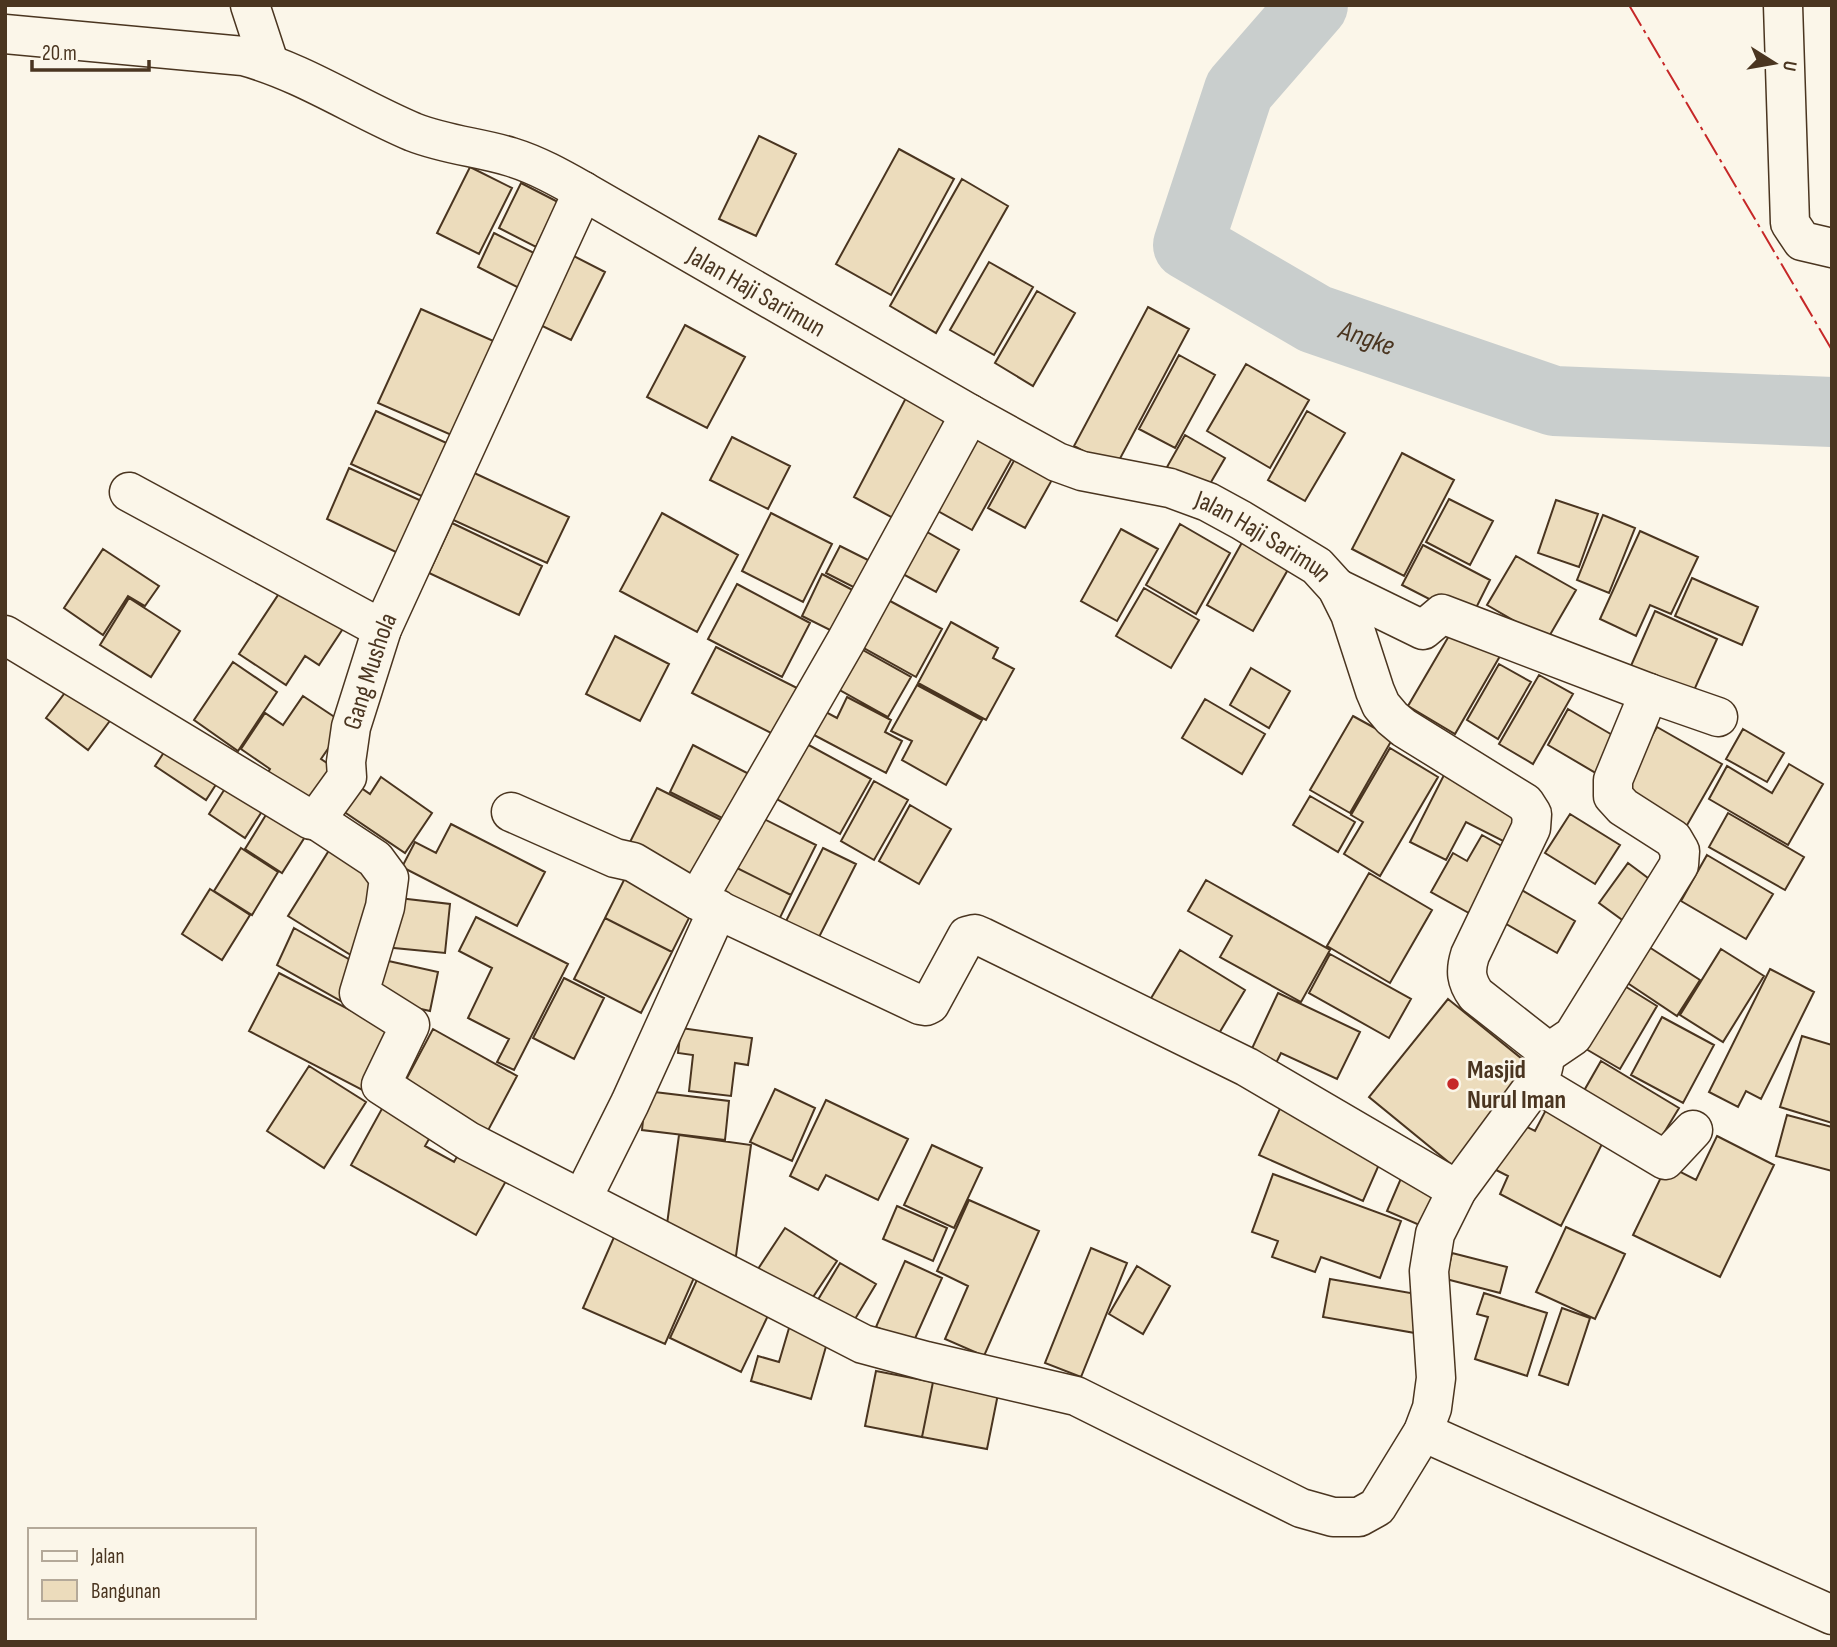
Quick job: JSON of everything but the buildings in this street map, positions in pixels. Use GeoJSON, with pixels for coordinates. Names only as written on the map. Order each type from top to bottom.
{"type":"FeatureCollection","features":[{"type":"Feature","properties":{"kind":"street"},"geometry":{"type":"LineString","coordinates":[[250,5],[269,63]]}},
{"type":"Feature","properties":{"kind":"street"},"geometry":{"type":"LineString","coordinates":[[1783,5],[1790,223],[1802,241],[1832,248]]}},
{"type":"Feature","properties":{"kind":"street","name":"Jalan Haji Sarimun"},"geometry":{"type":"LineString","coordinates":[[5,34],[243,56],[269,63],[411,131],[438,141],[508,156],[545,170],[1057,462],[1082,471],[1170,488],[1208,502],[1317,566],[1337,588],[1350,614],[1375,691],[1381,705],[1392,718],[1525,803],[1532,814],[1531,828],[1470,955],[1466,975],[1476,995],[1541,1046],[1541,1069]]}},
{"type":"Feature","properties":{"kind":"street","name":"Gang Mushola"},"geometry":{"type":"LineString","coordinates":[[316,820],[347,776],[346,762],[351,727],[382,629],[583,191]]}},
{"type":"Feature","properties":{"kind":"street"},"geometry":{"type":"LineString","coordinates":[[582,1199],[630,1103],[708,904],[846,641],[970,414]]}},
{"type":"Feature","properties":{"kind":"street"},"geometry":{"type":"LineString","coordinates":[[130,492],[382,629]]}},
{"type":"Feature","properties":{"kind":"street"},"geometry":{"type":"LineString","coordinates":[[1337,588],[1423,630],[1442,614],[1718,717]]}},
{"type":"Feature","properties":{"kind":"street"},"geometry":{"type":"LineString","coordinates":[[5,635],[311,820],[316,820],[375,859],[388,878],[385,907],[359,993],[410,1026],[381,1085],[468,1141],[863,1344],[1076,1395],[1301,1508],[1333,1517],[1359,1517],[1377,1507],[1423,1432],[1432,1408],[1436,1378],[1429,1271],[1435,1234],[1457,1190],[1541,1069],[1573,1036],[1679,865],[1680,851],[1674,839],[1623,807],[1613,796],[1613,780],[1649,693]]}},
{"type":"Feature","properties":{"kind":"street"},"geometry":{"type":"LineString","coordinates":[[512,813],[615,858],[633,862],[708,904],[926,1006],[930,1004],[967,936],[975,934],[1247,1067],[1457,1190]]}},
{"type":"Feature","properties":{"kind":"street"},"geometry":{"type":"LineString","coordinates":[[1541,1069],[1665,1160],[1693,1130]]}},
{"type":"Feature","properties":{"kind":"street"},"geometry":{"type":"LineString","coordinates":[[1423,1432],[1832,1615]]}},
{"type":"Feature","properties":{"kind":"waterway","name":"Angke"},"geometry":{"type":"LineString","coordinates":[[1313,5],[1239,90],[1188,245],[1315,319],[1554,401],[1832,412]]}},
{"type":"Feature","properties":{"kind":"power"},"geometry":{"type":"LineString","coordinates":[[1629,5],[1832,350]]}},
{"type":"Feature","properties":{"kind":"place","name":"Masjid Nurul Iman"},"geometry":{"type":"Point","coordinates":[1453,1084]}}]}
